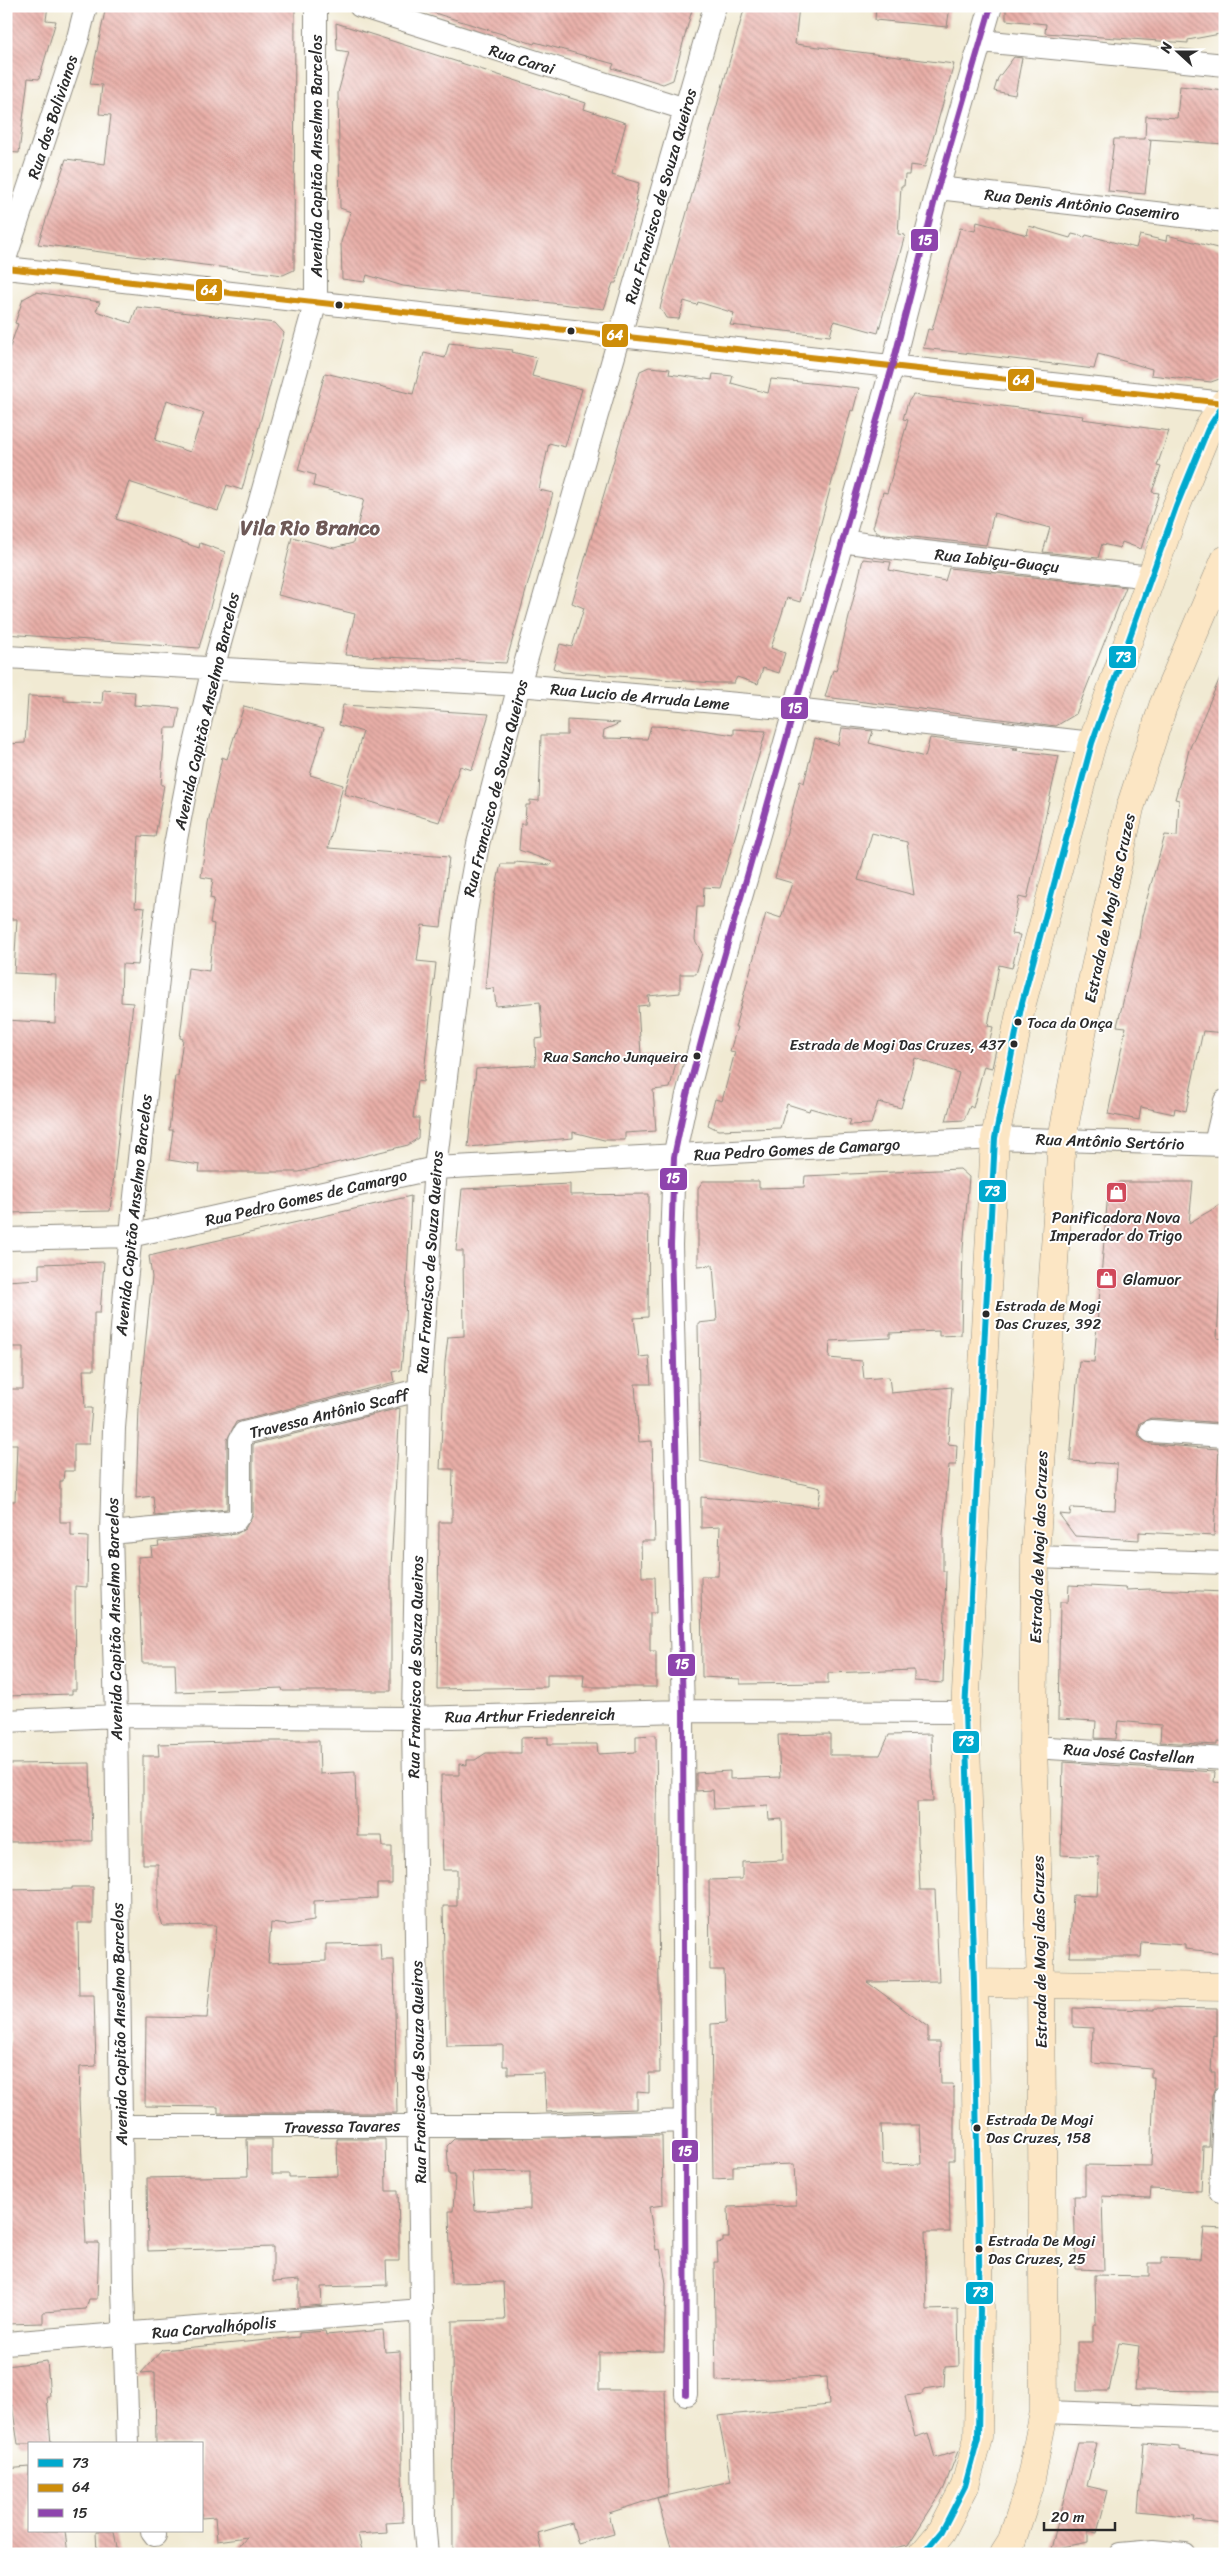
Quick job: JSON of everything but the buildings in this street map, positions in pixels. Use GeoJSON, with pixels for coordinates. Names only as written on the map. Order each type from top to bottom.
{"type":"FeatureCollection","features":[{"type":"Feature","properties":{"kind":"main road"},"geometry":{"type":"LineString","coordinates":[[923,2554],[942,2531],[965,2486],[978,2438],[980,2320],[974,1983],[965,1712],[995,1138],[1022,1003],[1092,743],[1193,463],[1208,429],[1224,403]]}},
{"type":"Feature","properties":{"kind":"main road","name":"Estrada de Mogi das Cruzes"},"geometry":{"type":"LineString","coordinates":[[1004,2554],[1011,2543],[1029,2488],[1044,2412],[1041,1984],[1033,1747],[1035,1557],[1062,1139],[1091,986],[1130,808],[1163,706],[1225,560]]}},
{"type":"Feature","properties":{"kind":"main road"},"geometry":{"type":"LineString","coordinates":[[974,1983],[1225,1987]]}},
{"type":"Feature","properties":{"kind":"street","name":"Rua dos Bolivianos"},"geometry":{"type":"LineString","coordinates":[[6,256],[75,47],[86,6]]}},
{"type":"Feature","properties":{"kind":"street","name":"Avenida Capitão Anselmo Barcelos"},"geometry":{"type":"LineString","coordinates":[[128,2442],[124,2336],[116,1716],[111,1533],[114,1428],[130,1236],[163,932],[174,850],[191,761],[213,668],[316,301],[316,6]]}},
{"type":"Feature","properties":{"kind":"street","name":"Rua Carai"},"geometry":{"type":"LineString","coordinates":[[360,6],[685,109]]}},
{"type":"Feature","properties":{"kind":"street","name":"Rua Francisco de Souza Queiros"},"geometry":{"type":"LineString","coordinates":[[427,2554],[424,2522],[413,1718],[419,1390],[435,1168],[472,869],[519,685],[715,6]]}},
{"type":"Feature","properties":{"kind":"street"},"geometry":{"type":"LineString","coordinates":[[686,2394],[683,1711],[671,1245],[671,1188],[674,1156],[686,1095],[714,993],[892,367],[938,188],[990,6]]}},
{"type":"Feature","properties":{"kind":"street"},"geometry":{"type":"LineString","coordinates":[[981,41],[1225,65]]}},
{"type":"Feature","properties":{"kind":"street","name":"Rua Denis Antônio Casemiro"},"geometry":{"type":"LineString","coordinates":[[938,188],[1225,220]]}},
{"type":"Feature","properties":{"kind":"street"},"geometry":{"type":"LineString","coordinates":[[6,268],[1224,403]]}},
{"type":"Feature","properties":{"kind":"street","name":"Rua Iabiçu-Guaçu"},"geometry":{"type":"LineString","coordinates":[[842,541],[1152,577]]}},
{"type":"Feature","properties":{"kind":"street","name":"Rua Lucio de Arruda Leme"},"geometry":{"type":"LineString","coordinates":[[6,657],[519,685],[795,709],[1092,743]]}},
{"type":"Feature","properties":{"kind":"street"},"geometry":{"type":"LineString","coordinates":[[1220,1145],[1225,1100]]}},
{"type":"Feature","properties":{"kind":"street","name":"Rua Antônio Sertório"},"geometry":{"type":"LineString","coordinates":[[995,1138],[1220,1145]]}},
{"type":"Feature","properties":{"kind":"street","name":"Rua Pedro Gomes de Camargo"},"geometry":{"type":"LineString","coordinates":[[6,1239],[130,1236],[435,1168],[995,1138]]}},
{"type":"Feature","properties":{"kind":"street","name":"Travessa Antônio Scaff"},"geometry":{"type":"LineString","coordinates":[[111,1533],[235,1521],[240,1514],[240,1440],[244,1433],[419,1390]]}},
{"type":"Feature","properties":{"kind":"street"},"geometry":{"type":"LineString","coordinates":[[1151,1431],[1225,1436]]}},
{"type":"Feature","properties":{"kind":"street"},"geometry":{"type":"LineString","coordinates":[[1035,1557],[1225,1563]]}},
{"type":"Feature","properties":{"kind":"street","name":"Rua Arthur Friedenreich"},"geometry":{"type":"LineString","coordinates":[[6,1721],[116,1716],[413,1718],[683,1711],[965,1712]]}},
{"type":"Feature","properties":{"kind":"street","name":"Rua José Castellan"},"geometry":{"type":"LineString","coordinates":[[1033,1747],[1225,1759]]}},
{"type":"Feature","properties":{"kind":"street"},"geometry":{"type":"LineString","coordinates":[[1220,2191],[1225,2096]]}},
{"type":"Feature","properties":{"kind":"street","name":"Travessa Tavares"},"geometry":{"type":"LineString","coordinates":[[121,2126],[533,2126],[684,2121]]}},
{"type":"Feature","properties":{"kind":"street","name":"Rua Carvalhópolis"},"geometry":{"type":"LineString","coordinates":[[6,2343],[124,2336],[275,2321],[422,2310]]}},
{"type":"Feature","properties":{"kind":"street"},"geometry":{"type":"LineString","coordinates":[[1044,2412],[1225,2418]]}},
{"type":"Feature","properties":{"kind":"street"},"geometry":{"type":"LineString","coordinates":[[1120,2554],[1154,2551],[1185,2554]]}},
{"type":"Feature","properties":{"kind":"transit line","name":"15"},"geometry":{"type":"LineString","coordinates":[[686,2394],[683,1711],[671,1245],[674,1157],[687,1095],[716,985],[892,367],[938,188],[991,6]]}},
{"type":"Feature","properties":{"kind":"transit line","name":"64"},"geometry":{"type":"LineString","coordinates":[[6,268],[1224,403]]}},
{"type":"Feature","properties":{"kind":"transit line","name":"73"},"geometry":{"type":"LineString","coordinates":[[923,2554],[942,2531],[965,2486],[978,2438],[980,2311],[974,1983],[965,1712],[995,1138],[1022,1003],[1092,743],[1176,507],[1208,429],[1225,402]]}},
{"type":"Feature","properties":{"kind":"place","name":"Toca da Onça"},"geometry":{"type":"Point","coordinates":[1018,1022]}},
{"type":"Feature","properties":{"kind":"place","name":"Estrada de Mogi Das Cruzes, 437"},"geometry":{"type":"Point","coordinates":[1014,1044]}},
{"type":"Feature","properties":{"kind":"place","name":"Rua Sancho Junqueira"},"geometry":{"type":"Point","coordinates":[697,1056]}},
{"type":"Feature","properties":{"kind":"place","name":"Panificadora Nova Imperador do Trigo"},"geometry":{"type":"Point","coordinates":[1116,1193]}},
{"type":"Feature","properties":{"kind":"place","name":"Glamuor"},"geometry":{"type":"Point","coordinates":[1107,1279]}},
{"type":"Feature","properties":{"kind":"place","name":"Estrada de Mogi Das Cruzes, 392"},"geometry":{"type":"Point","coordinates":[986,1314]}},
{"type":"Feature","properties":{"kind":"place","name":"Estrada De Mogi Das Cruzes, 158"},"geometry":{"type":"Point","coordinates":[977,2128]}},
{"type":"Feature","properties":{"kind":"place","name":"Estrada De Mogi Das Cruzes, 25"},"geometry":{"type":"Point","coordinates":[979,2249]}},
{"type":"Feature","properties":{"kind":"district","name":"Vila Rio Branco"},"geometry":{"type":"Point","coordinates":[310,528]}}]}
